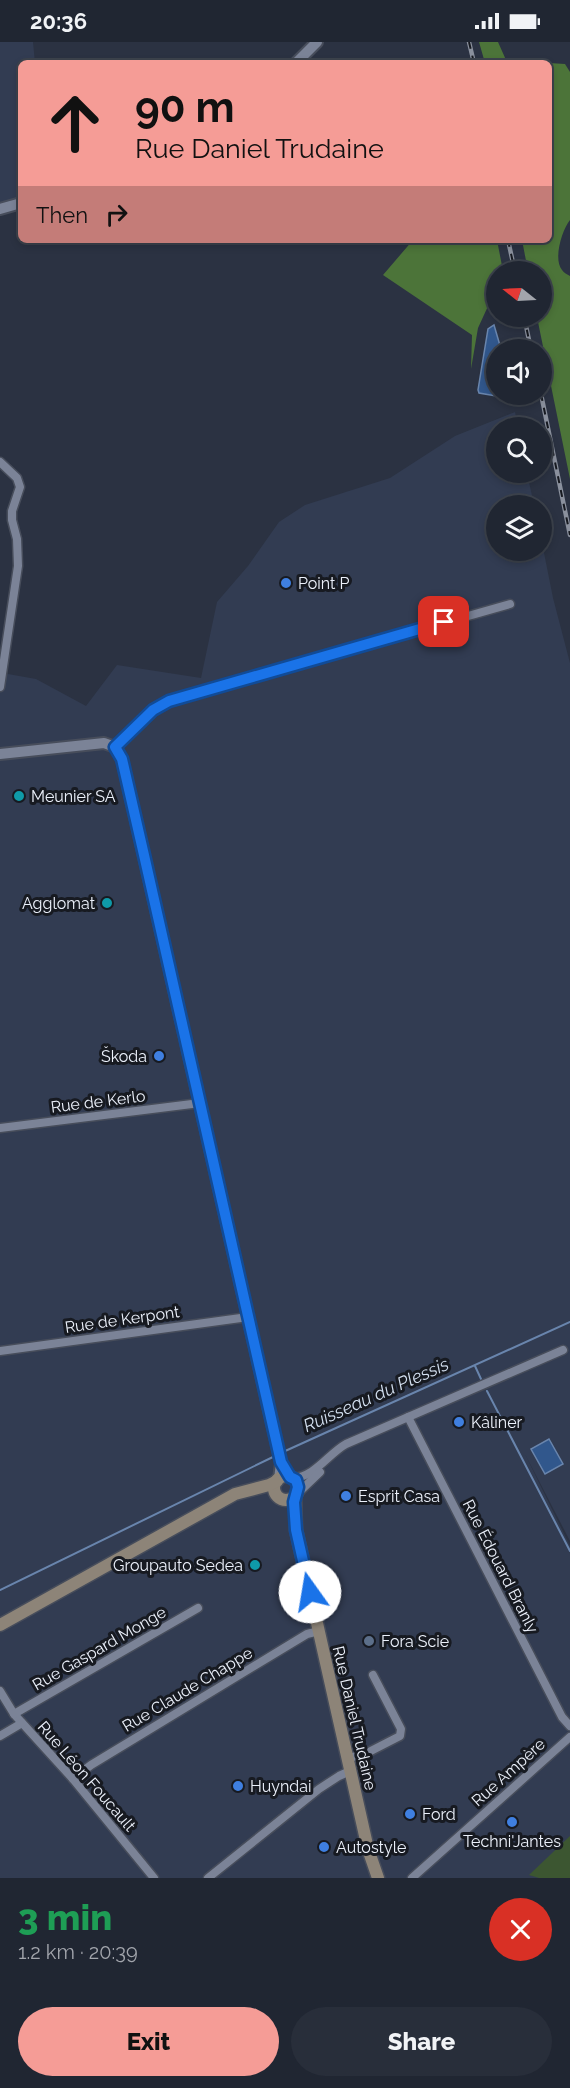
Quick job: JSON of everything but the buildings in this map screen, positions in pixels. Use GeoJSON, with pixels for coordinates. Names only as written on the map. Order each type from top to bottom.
{"type":"FeatureCollection","features":[{"type":"Feature","properties":{"kind":"main road"},"geometry":{"type":"LineString","coordinates":[[279,1497],[274,1488],[285,1479]]}},
{"type":"Feature","properties":{"kind":"main road"},"geometry":{"type":"LineString","coordinates":[[0,1625],[235,1494],[285,1479],[297,1483],[296,1495],[287,1500],[279,1497],[250,1495],[218,1505]]}},
{"type":"Feature","properties":{"kind":"main road","name":"Rue Daniel Trudaine"},"geometry":{"type":"LineString","coordinates":[[296,1495],[296,1530]]}},
{"type":"Feature","properties":{"kind":"main road","name":"Rue Daniel Trudaine"},"geometry":{"type":"LineString","coordinates":[[279,1497],[285,1504],[296,1530],[368,1849],[378,1878]]}},
{"type":"Feature","properties":{"kind":"street"},"geometry":{"type":"LineString","coordinates":[[299,60],[317,42]]}},
{"type":"Feature","properties":{"kind":"street"},"geometry":{"type":"LineString","coordinates":[[0,209],[18,204]]}},
{"type":"Feature","properties":{"kind":"street"},"geometry":{"type":"LineString","coordinates":[[0,462],[20,483],[20,490],[12,511],[17,539],[18,566],[0,687]]}},
{"type":"Feature","properties":{"kind":"street"},"geometry":{"type":"LineString","coordinates":[[115,747],[153,710],[169,701],[510,604]]}},
{"type":"Feature","properties":{"kind":"street"},"geometry":{"type":"LineString","coordinates":[[0,754],[91,742],[115,747],[122,759],[285,1479],[304,1477],[346,1444],[564,1350]]}},
{"type":"Feature","properties":{"kind":"street","name":"Rue de Kerlo"},"geometry":{"type":"LineString","coordinates":[[0,1128],[200,1103]]}},
{"type":"Feature","properties":{"kind":"street","name":"Rue de Kerpont"},"geometry":{"type":"LineString","coordinates":[[0,1351],[248,1317]]}},
{"type":"Feature","properties":{"kind":"street","name":"Rue Édouard Branly"},"geometry":{"type":"LineString","coordinates":[[408,1417],[562,1717],[570,1726]]}},
{"type":"Feature","properties":{"kind":"street"},"geometry":{"type":"LineString","coordinates":[[296,1495],[320,1472],[332,1454]]}},
{"type":"Feature","properties":{"kind":"street","name":"Rue Gaspard Monge"},"geometry":{"type":"LineString","coordinates":[[14,1714],[198,1608]]}},
{"type":"Feature","properties":{"kind":"street","name":"Rue Claude Chappe"},"geometry":{"type":"LineString","coordinates":[[73,1779],[91,1765],[307,1634],[319,1631]]}},
{"type":"Feature","properties":{"kind":"street"},"geometry":{"type":"LineString","coordinates":[[208,1878],[319,1789],[339,1776],[349,1764],[400,1736],[401,1729],[373,1675]]}},
{"type":"Feature","properties":{"kind":"street","name":"Rue Léon Foucault"},"geometry":{"type":"LineString","coordinates":[[0,1691],[14,1714],[73,1779],[154,1878]]}},
{"type":"Feature","properties":{"kind":"street"},"geometry":{"type":"LineString","coordinates":[[0,1736],[22,1723]]}},
{"type":"Feature","properties":{"kind":"street","name":"Rue Ampère"},"geometry":{"type":"LineString","coordinates":[[412,1878],[570,1737]]}},
{"type":"Feature","properties":{"kind":"shaded area"},"geometry":{"type":"Polygon","coordinates":[[[0,42],[33,42],[35,60],[18,60],[18,200],[0,205],[0,42]]]}},
{"type":"Feature","properties":{"kind":"shaded area"},"geometry":{"type":"Polygon","coordinates":[[[515,412],[516,417],[502,417],[515,412]]]}},
{"type":"Feature","properties":{"kind":"shaded area"},"geometry":{"type":"Polygon","coordinates":[[[486,424],[486,483],[529,483],[532,495],[486,495],[486,561],[546,561],[570,663],[570,1541],[525,1454],[570,1546],[570,1852],[542,1878],[0,1878],[0,677],[8,674],[36,679],[86,706],[117,665],[201,678],[217,602],[248,566],[279,522],[305,505],[390,478],[455,436],[486,424]]]}},
{"type":"Feature","properties":{"kind":"green space"},"geometry":{"type":"Polygon","coordinates":[[[479,42],[498,42],[506,60],[484,60],[479,42]]]}},
{"type":"Feature","properties":{"kind":"green space"},"geometry":{"type":"Polygon","coordinates":[[[552,63],[565,64],[570,72],[570,220],[564,230],[558,259],[562,270],[570,276],[570,479],[552,391],[552,339],[541,339],[539,327],[552,327],[552,261],[526,261],[523,243],[552,243],[552,63]]]}},
{"type":"Feature","properties":{"kind":"green space"},"geometry":{"type":"Polygon","coordinates":[[[410,243],[498,243],[501,261],[486,261],[486,311],[478,328],[471,369],[472,335],[383,275],[410,243]]]}},
{"type":"Feature","properties":{"kind":"green space"},"geometry":{"type":"Polygon","coordinates":[[[570,1836],[570,1878],[539,1878],[529,1875],[570,1836]]]}},
{"type":"Feature","properties":{"kind":"water"},"geometry":{"type":"Polygon","coordinates":[[[495,327],[498,339],[486,339],[488,329],[495,327]]]}},
{"type":"Feature","properties":{"kind":"water"},"geometry":{"type":"Polygon","coordinates":[[[486,341],[486,394],[479,393],[486,341]]]}},
{"type":"Feature","properties":{"kind":"water"},"geometry":{"type":"Polygon","coordinates":[[[549,1439],[563,1464],[545,1474],[531,1449],[549,1439]]]}},
{"type":"Feature","properties":{"kind":"waterway","name":"Ruisseau du Plessis"},"geometry":{"type":"LineString","coordinates":[[283,1452],[570,1322]]}},
{"type":"Feature","properties":{"kind":"waterway"},"geometry":{"type":"LineString","coordinates":[[475,1366],[481,1379]]}},
{"type":"Feature","properties":{"kind":"waterway"},"geometry":{"type":"LineString","coordinates":[[487,1391],[570,1551]]}},
{"type":"Feature","properties":{"kind":"waterway","name":"Ruisseau du Plessis"},"geometry":{"type":"LineString","coordinates":[[0,1590],[275,1456]]}},
{"type":"Feature","properties":{"kind":"railway"},"geometry":{"type":"LineString","coordinates":[[469,42],[473,60]]}},
{"type":"Feature","properties":{"kind":"railway"},"geometry":{"type":"LineString","coordinates":[[509,243],[513,261]]}},
{"type":"Feature","properties":{"kind":"railway"},"geometry":{"type":"LineString","coordinates":[[526,327],[529,339]]}},
{"type":"Feature","properties":{"kind":"railway"},"geometry":{"type":"LineString","coordinates":[[543,405],[570,535]]}},
{"type":"Feature","properties":{"kind":"place","name":"Point P"},"geometry":{"type":"Point","coordinates":[286,583]}},
{"type":"Feature","properties":{"kind":"place","name":"Meunier SA"},"geometry":{"type":"Point","coordinates":[19,796]}},
{"type":"Feature","properties":{"kind":"place","name":"Agglomat"},"geometry":{"type":"Point","coordinates":[107,903]}},
{"type":"Feature","properties":{"kind":"place","name":"Škoda"},"geometry":{"type":"Point","coordinates":[159,1056]}},
{"type":"Feature","properties":{"kind":"place","name":"Kâliner"},"geometry":{"type":"Point","coordinates":[459,1422]}},
{"type":"Feature","properties":{"kind":"place","name":"Esprit Casa"},"geometry":{"type":"Point","coordinates":[346,1496]}},
{"type":"Feature","properties":{"kind":"place","name":"Groupauto Sedea"},"geometry":{"type":"Point","coordinates":[255,1565]}},
{"type":"Feature","properties":{"kind":"place","name":"Fora Scie"},"geometry":{"type":"Point","coordinates":[369,1641]}},
{"type":"Feature","properties":{"kind":"place","name":"Huyndai"},"geometry":{"type":"Point","coordinates":[238,1786]}},
{"type":"Feature","properties":{"kind":"place","name":"Ford"},"geometry":{"type":"Point","coordinates":[410,1814]}},
{"type":"Feature","properties":{"kind":"place","name":"Techni'Jantes"},"geometry":{"type":"Point","coordinates":[512,1822]}},
{"type":"Feature","properties":{"kind":"place","name":"Autostyle"},"geometry":{"type":"Point","coordinates":[324,1847]}},
{"type":"Feature","properties":{"kind":"route"},"geometry":{"type":"LineString","coordinates":[[310,1592],[296,1530],[294,1502],[298,1487],[296,1480],[290,1477],[281,1462],[122,759],[115,747],[153,710],[169,701],[444,622]]}}]}
